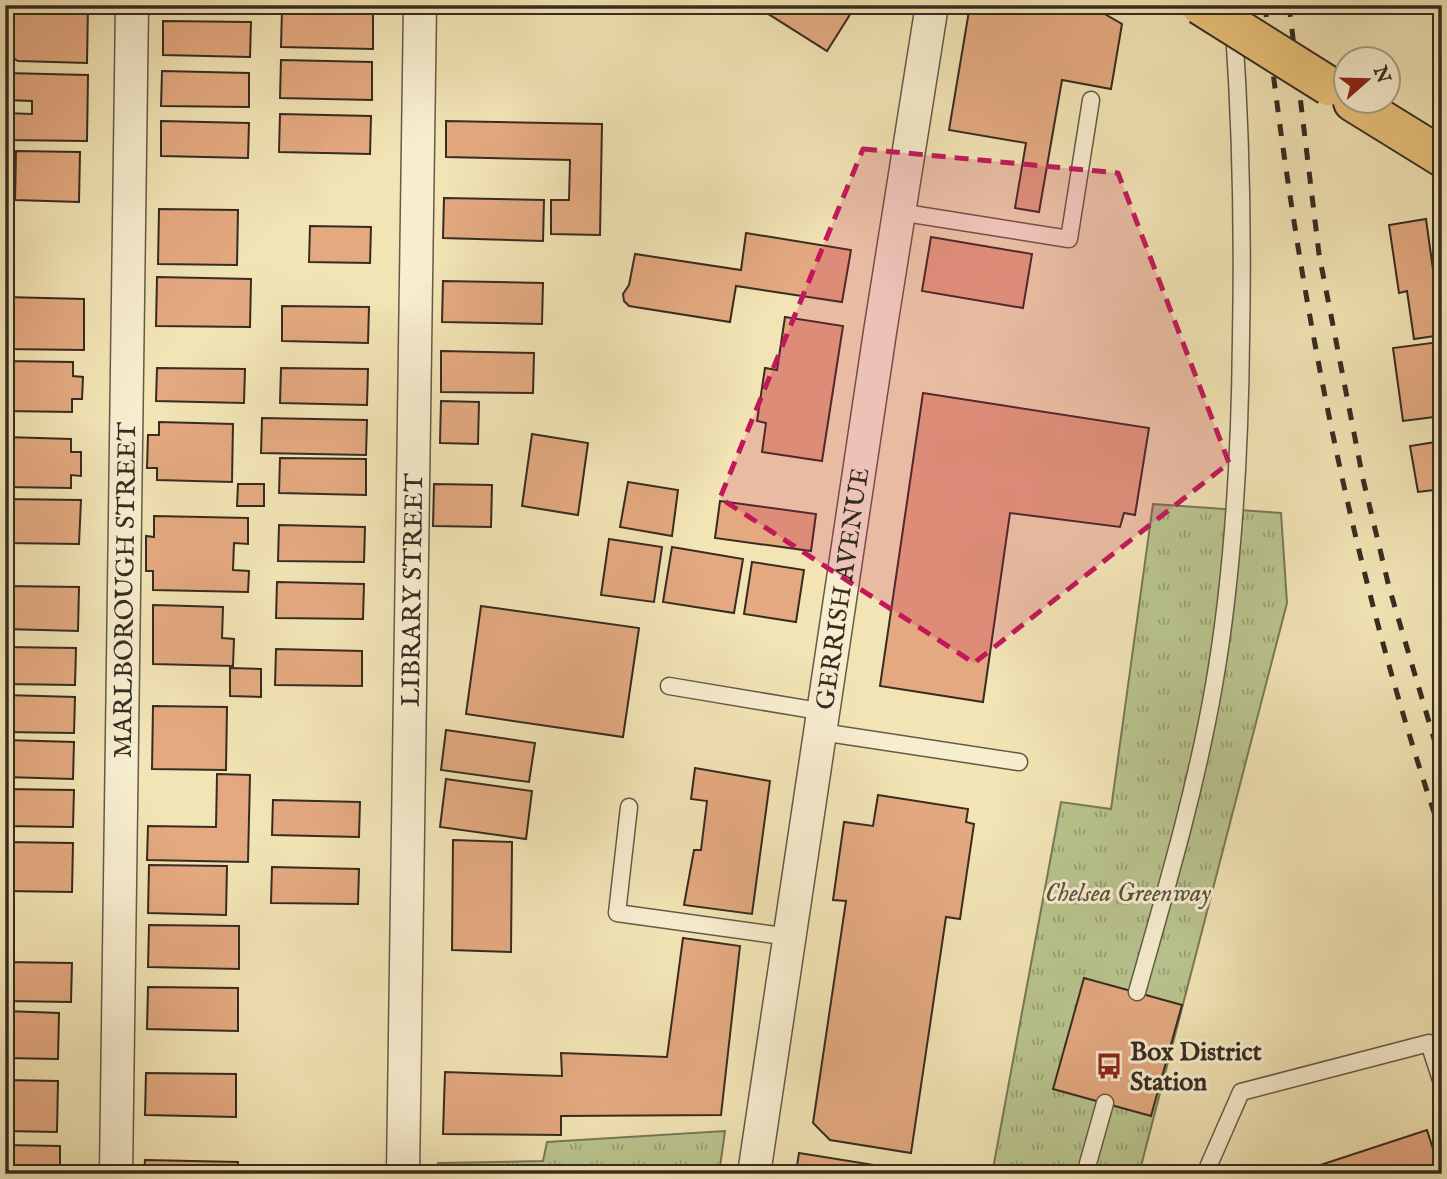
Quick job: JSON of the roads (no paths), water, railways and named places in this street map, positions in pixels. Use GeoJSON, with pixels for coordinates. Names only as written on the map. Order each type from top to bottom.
{"type":"FeatureCollection","features":[{"type":"Feature","properties":{"kind":"main road"},"geometry":{"type":"LineString","coordinates":[[1200,5],[1332,88]]}},
{"type":"Feature","properties":{"kind":"main road"},"geometry":{"type":"LineString","coordinates":[[1377,116],[1442,157]]}},
{"type":"Feature","properties":{"kind":"street","name":"MARLBOROUGH STREET"},"geometry":{"type":"LineString","coordinates":[[116,1174],[132,5]]}},
{"type":"Feature","properties":{"kind":"street","name":"LIBRARY STREET"},"geometry":{"type":"LineString","coordinates":[[403,1174],[421,5]]}},
{"type":"Feature","properties":{"kind":"street","name":"GERRISH AVENUE"},"geometry":{"type":"LineString","coordinates":[[754,1174],[932,5]]}},
{"type":"Feature","properties":{"kind":"lane"},"geometry":{"type":"LineString","coordinates":[[1137,992],[1186,819],[1202,750],[1214,683],[1233,536],[1239,453],[1243,239],[1239,106],[1232,5]]}},
{"type":"Feature","properties":{"kind":"lane"},"geometry":{"type":"LineString","coordinates":[[899,212],[1069,239],[1091,100]]}},
{"type":"Feature","properties":{"kind":"lane"},"geometry":{"type":"LineString","coordinates":[[668,686],[823,722],[1019,762]]}},
{"type":"Feature","properties":{"kind":"lane"},"geometry":{"type":"LineString","coordinates":[[629,807],[617,913],[790,937]]}},
{"type":"Feature","properties":{"kind":"lane"},"geometry":{"type":"LineString","coordinates":[[1205,1174],[1241,1093],[1429,1042],[1442,1083]]}},
{"type":"Feature","properties":{"kind":"lane"},"geometry":{"type":"LineString","coordinates":[[1085,1174],[1105,1103]]}},
{"type":"Feature","properties":{"kind":"railway"},"geometry":{"type":"LineString","coordinates":[[1265,5],[1293,216],[1331,426],[1380,632],[1409,735],[1442,836]]}},
{"type":"Feature","properties":{"kind":"railway"},"geometry":{"type":"LineString","coordinates":[[1289,5],[1319,254],[1363,479],[1389,587],[1442,766]]}},
{"type":"Feature","properties":{"kind":"place","name":"Box District Station"},"geometry":{"type":"Point","coordinates":[1109,1066]}},
{"type":"Feature","properties":{"kind":"park label","name":"Chelsea Greenway"},"geometry":{"type":"Point","coordinates":[1128,892]}}]}
